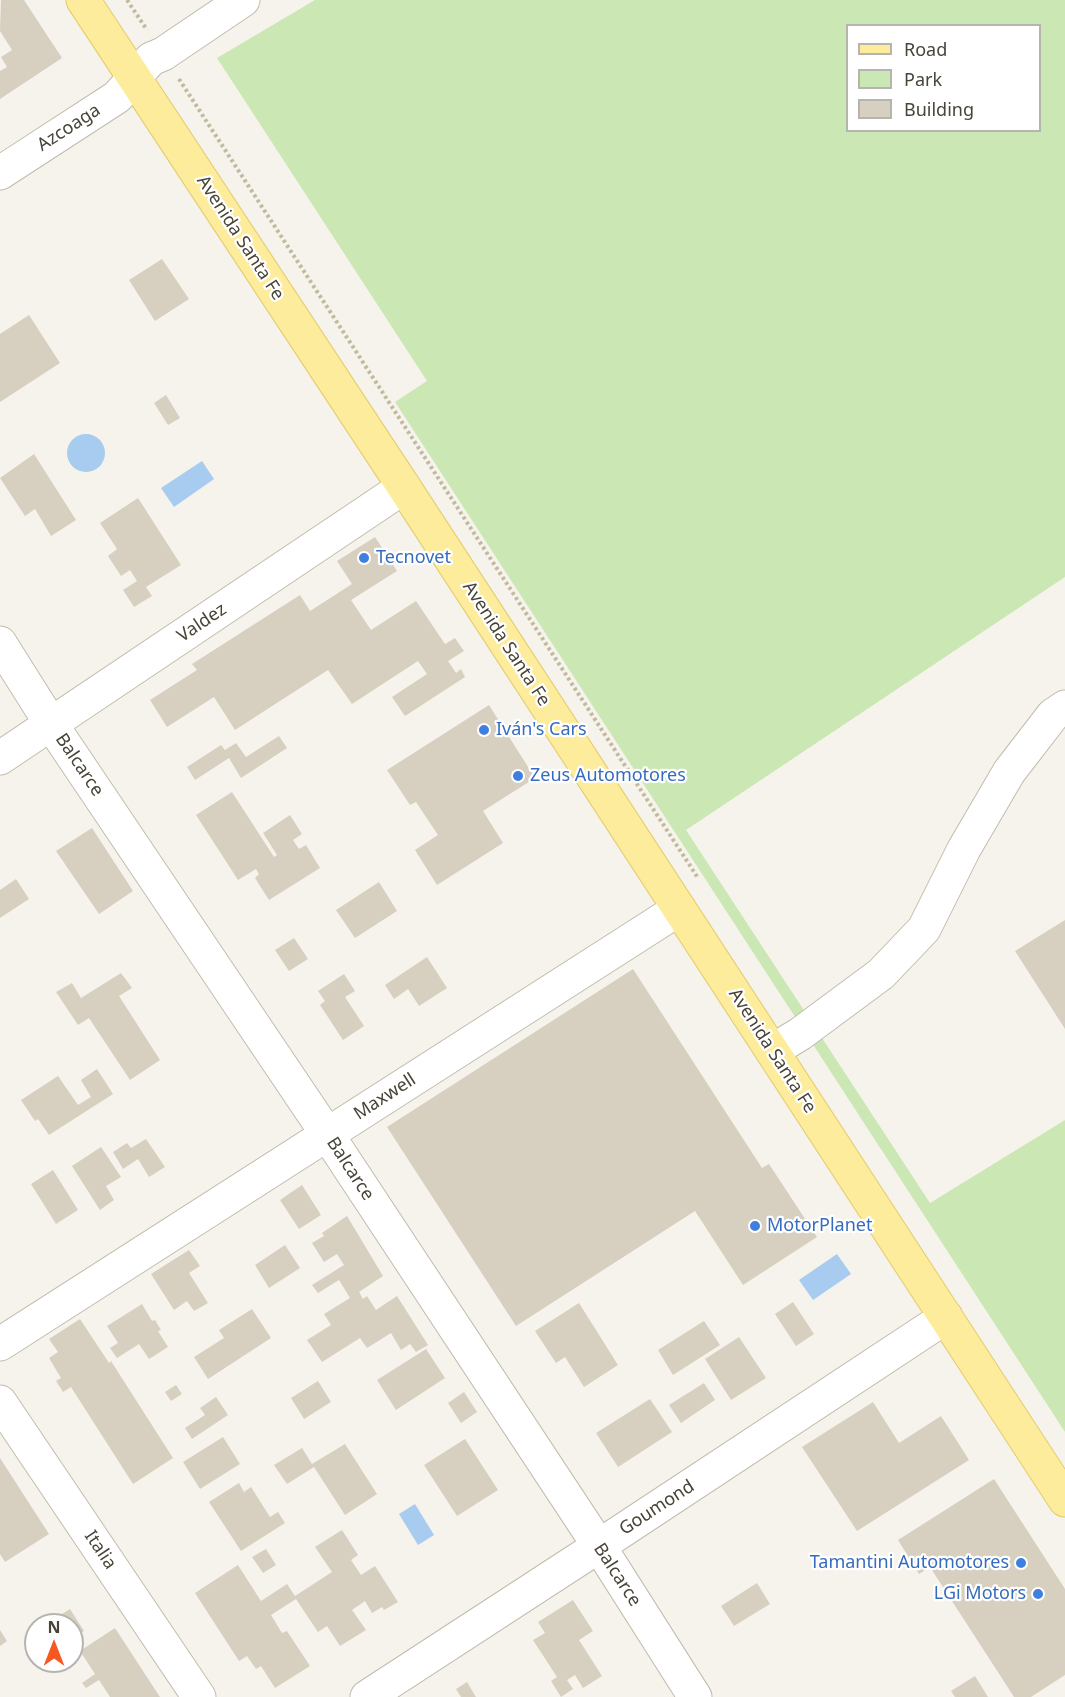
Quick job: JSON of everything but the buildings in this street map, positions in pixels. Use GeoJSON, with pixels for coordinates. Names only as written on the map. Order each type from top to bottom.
{"type":"FeatureCollection","features":[{"type":"Feature","properties":{"kind":"main road","name":"Avenida Santa Fe"},"geometry":{"type":"LineString","coordinates":[[83,0],[404,487],[1065,1500]]}},
{"type":"Feature","properties":{"kind":"street","name":"Azcoaga"},"geometry":{"type":"LineString","coordinates":[[0,173],[117,97],[151,59],[163,54],[243,0]]}},
{"type":"Feature","properties":{"kind":"street","name":"Valdez"},"geometry":{"type":"LineString","coordinates":[[0,758],[404,487]]}},
{"type":"Feature","properties":{"kind":"street","name":"Balcarce"},"geometry":{"type":"LineString","coordinates":[[0,644],[599,1546],[695,1697]]}},
{"type":"Feature","properties":{"kind":"street"},"geometry":{"type":"LineString","coordinates":[[772,1051],[800,1034],[881,974],[924,929],[964,849],[1010,772],[1053,715],[1065,707]]}},
{"type":"Feature","properties":{"kind":"street","name":"Maxwell"},"geometry":{"type":"LineString","coordinates":[[0,1344],[679,909]]}},
{"type":"Feature","properties":{"kind":"street","name":"Goumond"},"geometry":{"type":"LineString","coordinates":[[367,1697],[946,1317]]}},
{"type":"Feature","properties":{"kind":"street","name":"Italia"},"geometry":{"type":"LineString","coordinates":[[0,1402],[200,1697]]}},
{"type":"Feature","properties":{"kind":"path"},"geometry":{"type":"LineString","coordinates":[[127,0],[702,884]]}},
{"type":"Feature","properties":{"kind":"green space"},"geometry":{"type":"Polygon","coordinates":[[[315,0],[1065,0],[1065,577],[686,830],[930,1203],[1065,1120],[1065,1432],[395,402],[427,381],[217,58],[315,0]]]}},
{"type":"Feature","properties":{"kind":"water"},"geometry":{"type":"Polygon","coordinates":[[[86,434],[99,440],[105,453],[99,466],[86,472],[73,466],[67,453],[73,440],[86,434]]]}},
{"type":"Feature","properties":{"kind":"water"},"geometry":{"type":"Polygon","coordinates":[[[202,461],[214,479],[174,507],[161,488],[202,461]]]}},
{"type":"Feature","properties":{"kind":"water"},"geometry":{"type":"Polygon","coordinates":[[[837,1254],[851,1274],[813,1300],[799,1280],[837,1254]]]}},
{"type":"Feature","properties":{"kind":"water"},"geometry":{"type":"Polygon","coordinates":[[[415,1504],[434,1535],[418,1545],[399,1514],[415,1504]]]}},
{"type":"Feature","properties":{"kind":"place","name":"Tecnovet"},"geometry":{"type":"Point","coordinates":[364,558]}},
{"type":"Feature","properties":{"kind":"place","name":"Iván's Cars"},"geometry":{"type":"Point","coordinates":[484,730]}},
{"type":"Feature","properties":{"kind":"place","name":"Zeus Automotores"},"geometry":{"type":"Point","coordinates":[518,776]}},
{"type":"Feature","properties":{"kind":"place","name":"MotorPlanet"},"geometry":{"type":"Point","coordinates":[755,1226]}},
{"type":"Feature","properties":{"kind":"place","name":"Tamantini Automotores"},"geometry":{"type":"Point","coordinates":[1021,1563]}},
{"type":"Feature","properties":{"kind":"place","name":"LGi Motors"},"geometry":{"type":"Point","coordinates":[1038,1594]}}]}
